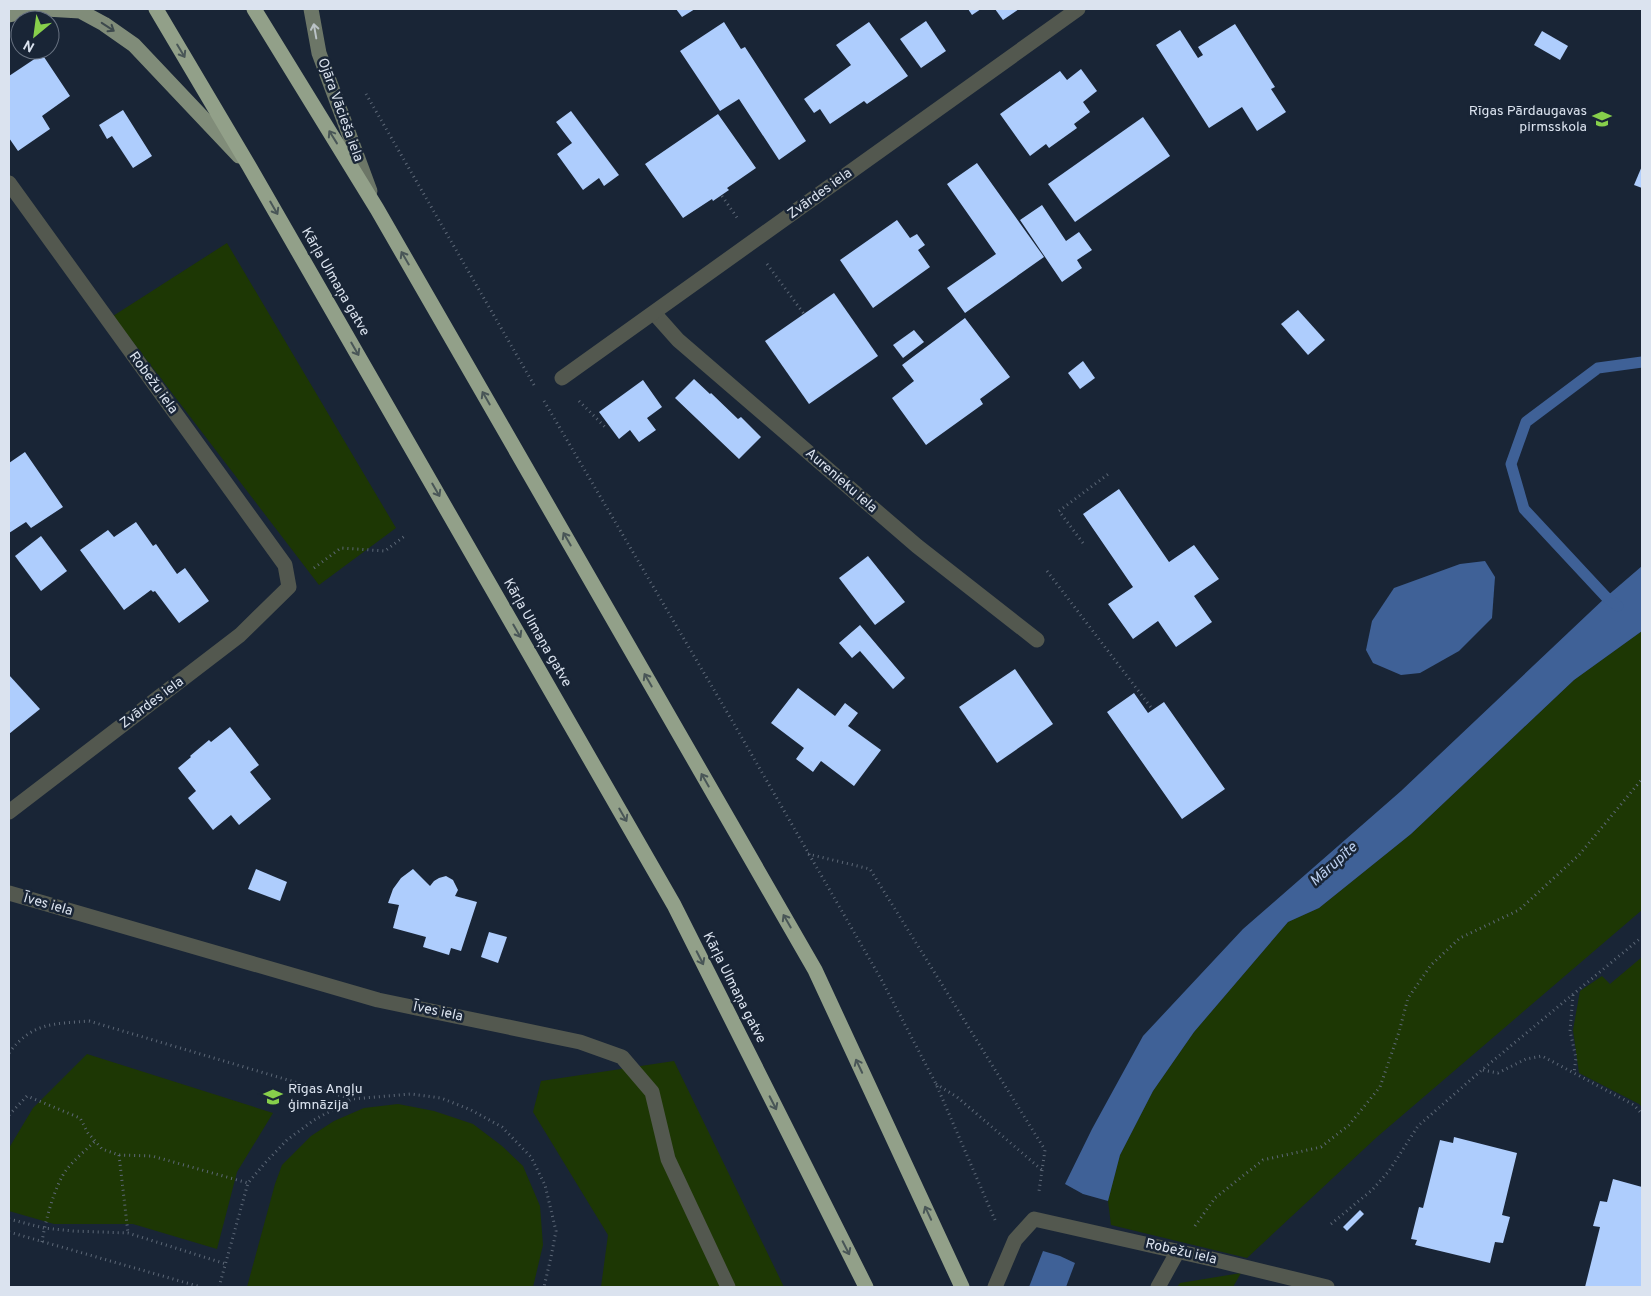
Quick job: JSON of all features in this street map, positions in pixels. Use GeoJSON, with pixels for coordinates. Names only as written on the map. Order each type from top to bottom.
{"type":"FeatureCollection","features":[{"type":"Feature","properties":{"kind":"highway","name":"Kārļa Ulmaņa gatve"},"geometry":{"type":"LineString","coordinates":[[156,9],[249,166],[674,905],[866,1287]]}},
{"type":"Feature","properties":{"kind":"highway"},"geometry":{"type":"LineString","coordinates":[[254,9],[377,209],[815,970],[962,1287]]}},
{"type":"Feature","properties":{"kind":"main road"},"geometry":{"type":"LineString","coordinates":[[9,16],[39,9]]}},
{"type":"Feature","properties":{"kind":"main road"},"geometry":{"type":"LineString","coordinates":[[46,9],[80,11],[104,24],[134,45],[249,166]]}},
{"type":"Feature","properties":{"kind":"main road","name":"Ojāra Vācieša iela"},"geometry":{"type":"LineString","coordinates":[[311,9],[319,53],[377,209]]}},
{"type":"Feature","properties":{"kind":"street","name":"Zvārdes iela"},"geometry":{"type":"LineString","coordinates":[[562,378],[1078,9]]}},
{"type":"Feature","properties":{"kind":"street","name":"Robežu iela"},"geometry":{"type":"LineString","coordinates":[[9,183],[284,565],[289,587]]}},
{"type":"Feature","properties":{"kind":"street","name":"Aurenieku iela"},"geometry":{"type":"LineString","coordinates":[[654,313],[678,340],[858,496],[917,546],[1037,640]]}},
{"type":"Feature","properties":{"kind":"street","name":"Zvārdes iela"},"geometry":{"type":"LineString","coordinates":[[9,812],[240,635],[289,587]]}},
{"type":"Feature","properties":{"kind":"street","name":"Īves iela"},"geometry":{"type":"LineString","coordinates":[[9,893],[378,1000],[580,1042],[622,1057],[652,1092],[668,1159],[728,1287]]}},
{"type":"Feature","properties":{"kind":"street","name":"Robežu iela"},"geometry":{"type":"LineString","coordinates":[[1034,1219],[1327,1287]]}},
{"type":"Feature","properties":{"kind":"street"},"geometry":{"type":"LineString","coordinates":[[995,1287],[1015,1240],[1034,1219]]}},
{"type":"Feature","properties":{"kind":"street"},"geometry":{"type":"LineString","coordinates":[[1158,1287],[1178,1251]]}},
{"type":"Feature","properties":{"kind":"path"},"geometry":{"type":"LineString","coordinates":[[361,86],[535,386]]}},
{"type":"Feature","properties":{"kind":"path"},"geometry":{"type":"LineString","coordinates":[[562,378],[577,398],[606,428]]}},
{"type":"Feature","properties":{"kind":"path"},"geometry":{"type":"LineString","coordinates":[[540,395],[734,724],[881,980],[936,1084],[982,1191]]}},
{"type":"Feature","properties":{"kind":"path"},"geometry":{"type":"LineString","coordinates":[[1083,543],[1059,512],[1111,472]]}},
{"type":"Feature","properties":{"kind":"path"},"geometry":{"type":"LineString","coordinates":[[289,587],[341,548],[385,551],[406,535]]}},
{"type":"Feature","properties":{"kind":"path"},"geometry":{"type":"LineString","coordinates":[[1047,571],[1152,710]]}},
{"type":"Feature","properties":{"kind":"path"},"geometry":{"type":"LineString","coordinates":[[1178,1251],[1215,1198],[1263,1160],[1322,1147],[1349,1125],[1380,1086],[1399,1032],[1408,998],[1431,965],[1460,938],[1519,910],[1579,856],[1642,779]]}},
{"type":"Feature","properties":{"kind":"path"},"geometry":{"type":"LineString","coordinates":[[808,854],[870,869],[1044,1150],[1034,1219]]}},
{"type":"Feature","properties":{"kind":"path"},"geometry":{"type":"LineString","coordinates":[[1331,1224],[1372,1190],[1389,1171],[1418,1126],[1642,937]]}},
{"type":"Feature","properties":{"kind":"path"},"geometry":{"type":"LineString","coordinates":[[1573,994],[1570,1031],[1576,1058],[1574,1073]]}},
{"type":"Feature","properties":{"kind":"path"},"geometry":{"type":"LineString","coordinates":[[9,1053],[19,1040],[47,1025],[89,1021],[352,1099],[411,1094],[441,1098],[471,1110],[502,1127],[531,1157],[545,1185],[556,1231],[544,1287]]}},
{"type":"Feature","properties":{"kind":"path"},"geometry":{"type":"LineString","coordinates":[[1483,1070],[1498,1074],[1526,1059],[1542,1056],[1634,1105],[1642,1114]]}},
{"type":"Feature","properties":{"kind":"path"},"geometry":{"type":"LineString","coordinates":[[936,1084],[957,1097],[1042,1171]]}},
{"type":"Feature","properties":{"kind":"path"},"geometry":{"type":"LineString","coordinates":[[9,1115],[27,1096],[80,1118],[88,1133],[102,1149],[119,1155],[152,1156],[248,1183]]}},
{"type":"Feature","properties":{"kind":"path"},"geometry":{"type":"LineString","coordinates":[[219,1287],[248,1183],[287,1140],[314,1120],[352,1099]]}},
{"type":"Feature","properties":{"kind":"path"},"geometry":{"type":"LineString","coordinates":[[42,1242],[44,1228],[55,1194],[66,1169],[95,1141]]}},
{"type":"Feature","properties":{"kind":"path"},"geometry":{"type":"LineString","coordinates":[[119,1155],[128,1233]]}},
{"type":"Feature","properties":{"kind":"path"},"geometry":{"type":"LineString","coordinates":[[9,1219],[44,1228],[128,1233],[226,1264]]}},
{"type":"Feature","properties":{"kind":"path"},"geometry":{"type":"LineString","coordinates":[[9,1232],[201,1287]]}},
{"type":"Feature","properties":{"kind":"green space"},"geometry":{"type":"Polygon","coordinates":[[[227,243],[396,528],[319,585],[113,316],[227,243]]]}},
{"type":"Feature","properties":{"kind":"green space"},"geometry":{"type":"Polygon","coordinates":[[[1642,631],[1642,910],[1377,1137],[1247,1258],[1111,1225],[1108,1201],[1120,1155],[1153,1091],[1194,1032],[1288,922],[1319,908],[1411,834],[1574,680],[1642,631]]]}},
{"type":"Feature","properties":{"kind":"green space"},"geometry":{"type":"Polygon","coordinates":[[[1642,957],[1642,1107],[1579,1073],[1573,1030],[1580,991],[1602,976],[1610,984],[1642,957]]]}},
{"type":"Feature","properties":{"kind":"green space"},"geometry":{"type":"Polygon","coordinates":[[[87,1054],[273,1113],[237,1172],[217,1249],[133,1224],[54,1224],[9,1211],[9,1148],[33,1108],[87,1054]]]}},
{"type":"Feature","properties":{"kind":"green space"},"geometry":{"type":"Polygon","coordinates":[[[674,1061],[784,1287],[601,1287],[608,1235],[533,1112],[541,1081],[674,1061]]]}},
{"type":"Feature","properties":{"kind":"green space"},"geometry":{"type":"Polygon","coordinates":[[[398,1104],[434,1111],[473,1124],[502,1146],[523,1166],[540,1206],[543,1245],[533,1287],[247,1287],[282,1165],[311,1136],[334,1121],[364,1108],[398,1104]]]}},
{"type":"Feature","properties":{"kind":"green space"},"geometry":{"type":"Polygon","coordinates":[[[1241,1273],[1233,1287],[1177,1287],[1180,1283],[1241,1273]]]}},
{"type":"Feature","properties":{"kind":"water"},"geometry":{"type":"Polygon","coordinates":[[[1485,561],[1495,577],[1492,618],[1459,651],[1420,673],[1401,675],[1373,663],[1366,650],[1372,621],[1394,588],[1460,564],[1485,561]]]}},
{"type":"Feature","properties":{"kind":"water","name":"Mārupīte"},"geometry":{"type":"Polygon","coordinates":[[[1642,566],[1642,631],[1574,680],[1411,834],[1319,908],[1288,922],[1194,1032],[1153,1091],[1120,1155],[1108,1201],[1083,1194],[1065,1184],[1092,1129],[1143,1036],[1243,929],[1401,791],[1606,597],[1642,566]]]}},
{"type":"Feature","properties":{"kind":"water"},"geometry":{"type":"Polygon","coordinates":[[[1043,1251],[1075,1263],[1066,1287],[1029,1287],[1043,1251]]]}},
{"type":"Feature","properties":{"kind":"building"},"geometry":{"type":"Polygon","coordinates":[[[676,9],[695,9],[682,17],[676,9]]]}},
{"type":"Feature","properties":{"kind":"building"},"geometry":{"type":"Polygon","coordinates":[[[968,9],[981,9],[972,15],[968,9]]]}},
{"type":"Feature","properties":{"kind":"building"},"geometry":{"type":"Polygon","coordinates":[[[995,9],[1019,9],[1003,20],[995,9]]]}},
{"type":"Feature","properties":{"kind":"building"},"geometry":{"type":"Polygon","coordinates":[[[926,21],[946,51],[921,68],[900,39],[926,21]]]}},
{"type":"Feature","properties":{"kind":"building"},"geometry":{"type":"Polygon","coordinates":[[[724,22],[741,49],[745,47],[806,141],[779,160],[739,99],[720,111],[680,51],[724,22]]]}},
{"type":"Feature","properties":{"kind":"building"},"geometry":{"type":"Polygon","coordinates":[[[869,22],[908,76],[867,104],[864,101],[830,124],[820,109],[814,113],[804,99],[851,65],[836,45],[869,22]]]}},
{"type":"Feature","properties":{"kind":"building"},"geometry":{"type":"Polygon","coordinates":[[[1235,24],[1275,87],[1271,89],[1286,112],[1257,131],[1242,107],[1209,128],[1156,45],[1180,30],[1198,58],[1203,55],[1198,47],[1235,24]]]}},
{"type":"Feature","properties":{"kind":"building"},"geometry":{"type":"Polygon","coordinates":[[[1542,31],[1568,46],[1560,60],[1534,45],[1542,31]]]}},
{"type":"Feature","properties":{"kind":"building"},"geometry":{"type":"Polygon","coordinates":[[[33,60],[46,60],[70,96],[42,116],[50,129],[18,151],[9,138],[9,76],[33,60]]]}},
{"type":"Feature","properties":{"kind":"building"},"geometry":{"type":"Polygon","coordinates":[[[1081,69],[1097,91],[1083,102],[1090,112],[1074,124],[1077,128],[1049,148],[1046,144],[1030,156],[1000,114],[1060,71],[1067,80],[1081,69]]]}},
{"type":"Feature","properties":{"kind":"building"},"geometry":{"type":"Polygon","coordinates":[[[123,110],[152,156],[133,168],[112,136],[107,139],[99,125],[123,110]]]}},
{"type":"Feature","properties":{"kind":"building"},"geometry":{"type":"Polygon","coordinates":[[[571,111],[619,175],[604,186],[599,178],[583,190],[557,154],[572,143],[556,122],[571,111]]]}},
{"type":"Feature","properties":{"kind":"building"},"geometry":{"type":"Polygon","coordinates":[[[718,114],[756,168],[727,188],[729,190],[713,201],[712,199],[683,218],[645,164],[718,114]]]}},
{"type":"Feature","properties":{"kind":"building"},"geometry":{"type":"Polygon","coordinates":[[[1143,117],[1170,156],[1075,222],[1048,184],[1143,117]]]}},
{"type":"Feature","properties":{"kind":"building"},"geometry":{"type":"Polygon","coordinates":[[[977,163],[1044,257],[965,313],[947,288],[996,254],[947,184],[977,163]]]}},
{"type":"Feature","properties":{"kind":"building"},"geometry":{"type":"Polygon","coordinates":[[[1642,166],[1642,188],[1634,185],[1642,166]]]}},
{"type":"Feature","properties":{"kind":"building"},"geometry":{"type":"Polygon","coordinates":[[[1042,205],[1066,241],[1079,232],[1092,250],[1077,260],[1082,268],[1062,282],[1020,220],[1042,205]]]}},
{"type":"Feature","properties":{"kind":"building"},"geometry":{"type":"Polygon","coordinates":[[[897,220],[910,238],[917,234],[925,245],[918,250],[930,267],[873,308],[840,260],[897,220]]]}},
{"type":"Feature","properties":{"kind":"building"},"geometry":{"type":"Polygon","coordinates":[[[834,293],[878,356],[809,404],[765,341],[834,293]]]}},
{"type":"Feature","properties":{"kind":"building"},"geometry":{"type":"Polygon","coordinates":[[[1298,310],[1325,340],[1308,355],[1281,324],[1298,310]]]}},
{"type":"Feature","properties":{"kind":"building"},"geometry":{"type":"Polygon","coordinates":[[[965,318],[1010,377],[980,399],[983,404],[926,445],[892,398],[914,381],[902,365],[965,318]]]}},
{"type":"Feature","properties":{"kind":"building"},"geometry":{"type":"Polygon","coordinates":[[[914,330],[924,342],[903,358],[893,345],[914,330]]]}},
{"type":"Feature","properties":{"kind":"building"},"geometry":{"type":"Polygon","coordinates":[[[1083,361],[1095,378],[1080,389],[1068,373],[1083,361]]]}},
{"type":"Feature","properties":{"kind":"building"},"geometry":{"type":"Polygon","coordinates":[[[694,379],[738,419],[741,417],[761,437],[739,459],[675,398],[694,379]]]}},
{"type":"Feature","properties":{"kind":"building"},"geometry":{"type":"Polygon","coordinates":[[[643,380],[662,407],[647,418],[656,430],[639,442],[630,430],[619,439],[599,412],[643,380]]]}},
{"type":"Feature","properties":{"kind":"building"},"geometry":{"type":"Polygon","coordinates":[[[25,452],[63,507],[31,528],[26,522],[9,533],[9,463],[25,452]]]}},
{"type":"Feature","properties":{"kind":"building"},"geometry":{"type":"Polygon","coordinates":[[[1119,489],[1169,562],[1194,545],[1219,579],[1194,596],[1212,622],[1176,647],[1158,621],[1133,639],[1108,604],[1133,587],[1083,514],[1119,489]]]}},
{"type":"Feature","properties":{"kind":"building"},"geometry":{"type":"Polygon","coordinates":[[[136,522],[153,546],[156,544],[177,574],[185,568],[209,601],[179,623],[155,591],[151,590],[124,610],[80,550],[108,530],[114,537],[136,522]]]}},
{"type":"Feature","properties":{"kind":"building"},"geometry":{"type":"Polygon","coordinates":[[[41,536],[67,571],[41,591],[15,556],[41,536]]]}},
{"type":"Feature","properties":{"kind":"building"},"geometry":{"type":"Polygon","coordinates":[[[868,556],[905,602],[875,625],[839,578],[868,556]]]}},
{"type":"Feature","properties":{"kind":"building"},"geometry":{"type":"Polygon","coordinates":[[[860,625],[905,678],[893,689],[860,651],[852,658],[839,643],[860,625]]]}},
{"type":"Feature","properties":{"kind":"building"},"geometry":{"type":"Polygon","coordinates":[[[1015,669],[1053,724],[997,763],[959,707],[1015,669]]]}},
{"type":"Feature","properties":{"kind":"building"},"geometry":{"type":"Polygon","coordinates":[[[9,675],[40,709],[9,734],[9,675]]]}},
{"type":"Feature","properties":{"kind":"building"},"geometry":{"type":"Polygon","coordinates":[[[798,688],[835,716],[845,703],[858,713],[848,726],[881,750],[854,786],[821,761],[813,772],[796,759],[804,748],[771,723],[798,688]]]}},
{"type":"Feature","properties":{"kind":"building"},"geometry":{"type":"Polygon","coordinates":[[[1134,693],[1148,713],[1164,702],[1225,789],[1182,819],[1107,712],[1134,693]]]}},
{"type":"Feature","properties":{"kind":"building"},"geometry":{"type":"Polygon","coordinates":[[[230,727],[259,765],[250,772],[271,799],[239,825],[231,815],[213,830],[188,798],[196,791],[178,768],[209,740],[211,742],[230,727]]]}},
{"type":"Feature","properties":{"kind":"building"},"geometry":{"type":"Polygon","coordinates":[[[256,869],[287,882],[280,901],[248,889],[256,869]]]}},
{"type":"Feature","properties":{"kind":"building"},"geometry":{"type":"Polygon","coordinates":[[[413,869],[430,886],[434,881],[446,876],[453,880],[458,890],[455,896],[477,902],[461,951],[451,948],[449,955],[423,947],[426,937],[393,928],[399,905],[388,903],[393,889],[401,878],[413,869]]]}},
{"type":"Feature","properties":{"kind":"building"},"geometry":{"type":"Polygon","coordinates":[[[489,932],[507,937],[498,963],[481,957],[489,932]]]}},
{"type":"Feature","properties":{"kind":"building"},"geometry":{"type":"Polygon","coordinates":[[[1454,1137],[1517,1153],[1502,1215],[1510,1217],[1503,1243],[1495,1242],[1490,1263],[1415,1245],[1417,1240],[1411,1239],[1419,1207],[1423,1208],[1440,1140],[1453,1143],[1454,1137]]]}},
{"type":"Feature","properties":{"kind":"building"},"geometry":{"type":"Polygon","coordinates":[[[1613,1179],[1642,1187],[1642,1287],[1585,1287],[1600,1227],[1593,1226],[1600,1201],[1607,1202],[1613,1179]]]}},
{"type":"Feature","properties":{"kind":"building"},"geometry":{"type":"Polygon","coordinates":[[[1360,1210],[1364,1214],[1347,1231],[1343,1227],[1360,1210]]]}},
{"type":"Feature","properties":{"kind":"waterway"},"geometry":{"type":"LineString","coordinates":[[1618,606],[1606,597],[1524,509],[1511,464],[1526,422],[1598,368],[1642,362]]}},
{"type":"Feature","properties":{"kind":"place","name":"Rīgas Pārdaugavas pirmsskola"},"geometry":{"type":"Point","coordinates":[1602,119]}},
{"type":"Feature","properties":{"kind":"place","name":"Rīgas Angļu ģimnāzija"},"geometry":{"type":"Point","coordinates":[273,1097]}}]}
